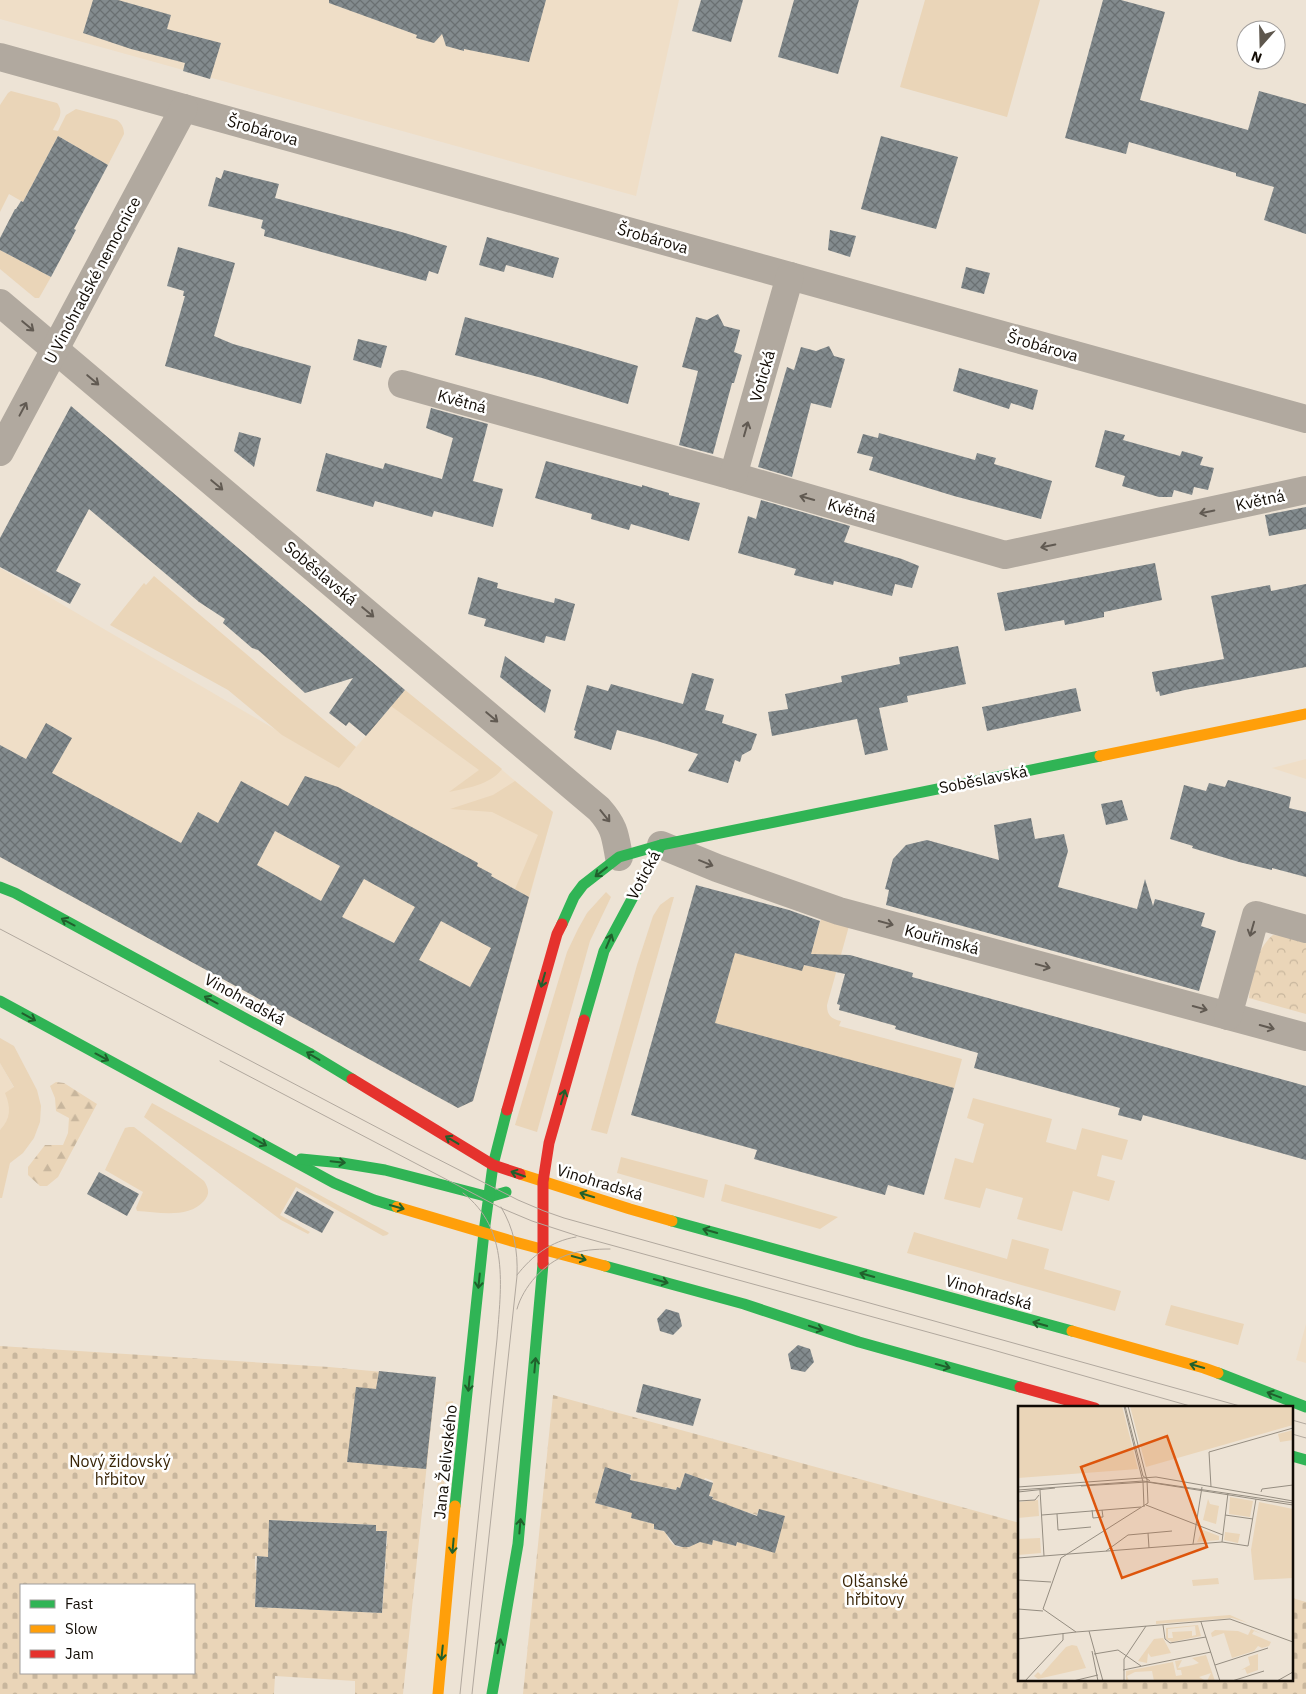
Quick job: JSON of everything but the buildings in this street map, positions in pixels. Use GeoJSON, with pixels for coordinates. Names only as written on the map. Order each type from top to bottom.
{"type":"FeatureCollection","features":[{"type":"Feature","properties":{"kind":"main road","name":"Soběslavská"},"geometry":{"type":"LineString","coordinates":[[660,845],[1306,714]]}},
{"type":"Feature","properties":{"kind":"main road","name":"Votická"},"geometry":{"type":"LineString","coordinates":[[489,1197],[493,1166],[505,1112],[557,934],[568,908],[583,886],[619,857],[660,845]]}},
{"type":"Feature","properties":{"kind":"main road","name":"Votická"},"geometry":{"type":"LineString","coordinates":[[544,1249],[544,1182],[550,1143],[604,952],[660,845]]}},
{"type":"Feature","properties":{"kind":"main road","name":"Vinohradská"},"geometry":{"type":"LineString","coordinates":[[0,887],[22,897],[309,1053],[493,1166],[663,1218],[1204,1368],[1306,1407]]}},
{"type":"Feature","properties":{"kind":"main road"},"geometry":{"type":"LineString","coordinates":[[0,1001],[351,1191],[374,1200],[744,1304],[859,1342],[1088,1406]]}},
{"type":"Feature","properties":{"kind":"main road"},"geometry":{"type":"LineString","coordinates":[[290,1158],[342,1163],[385,1170],[489,1197],[544,1182]]}},
{"type":"Feature","properties":{"kind":"main road","name":"Jana Želivského"},"geometry":{"type":"LineString","coordinates":[[438,1694],[489,1197]]}},
{"type":"Feature","properties":{"kind":"main road"},"geometry":{"type":"LineString","coordinates":[[492,1694],[518,1544],[544,1249]]}},
{"type":"Feature","properties":{"kind":"main road"},"geometry":{"type":"LineString","coordinates":[[1243,1383],[1244,1399]]}},
{"type":"Feature","properties":{"kind":"street","name":"Šrobárova"},"geometry":{"type":"LineString","coordinates":[[0,56],[1306,419]]}},
{"type":"Feature","properties":{"kind":"street","name":"U Vinohradské nemocnice"},"geometry":{"type":"LineString","coordinates":[[0,452],[184,108]]}},
{"type":"Feature","properties":{"kind":"street","name":"Votická"},"geometry":{"type":"LineString","coordinates":[[733,476],[790,276]]}},
{"type":"Feature","properties":{"kind":"street","name":"Soběslavská"},"geometry":{"type":"LineString","coordinates":[[0,303],[599,809],[610,821],[619,857]]}},
{"type":"Feature","properties":{"kind":"street","name":"Květná"},"geometry":{"type":"LineString","coordinates":[[402,384],[733,476],[1005,555],[1306,490]]}},
{"type":"Feature","properties":{"kind":"street","name":"Kouřimská"},"geometry":{"type":"LineString","coordinates":[[660,845],[717,868],[839,911],[1306,1037]]}},
{"type":"Feature","properties":{"kind":"street"},"geometry":{"type":"LineString","coordinates":[[1228,1016],[1256,915],[1306,929]]}},
{"type":"Feature","properties":{"kind":"shaded area"},"geometry":{"type":"Polygon","coordinates":[[[0,0],[679,0],[636,196],[0,19],[0,0]]]}},
{"type":"Feature","properties":{"kind":"shaded area"},"geometry":{"type":"Polygon","coordinates":[[[0,568],[339,767],[405,690],[553,812],[473,1101],[458,1108],[0,857],[0,568]]]}},
{"type":"Feature","properties":{"kind":"shaded area"},"geometry":{"type":"Polygon","coordinates":[[[1306,759],[1306,779],[1272,768],[1306,759]]]}},
{"type":"Feature","properties":{"kind":"shaded area"},"geometry":{"type":"Polygon","coordinates":[[[0,1063],[14,1088],[9,1103],[10,1114],[6,1125],[0,1130],[0,1063]]]}},
{"type":"Feature","properties":{"kind":"shaded area"},"geometry":{"type":"Polygon","coordinates":[[[1306,1324],[1306,1363],[1296,1360],[1306,1324]]]}},
{"type":"Feature","properties":{"kind":"green space"},"geometry":{"type":"Polygon","coordinates":[[[925,0],[1040,0],[1007,117],[900,87],[925,0]]]}},
{"type":"Feature","properties":{"kind":"green space"},"geometry":{"type":"Polygon","coordinates":[[[11,91],[57,103],[60,114],[53,130],[58,131],[66,115],[76,109],[117,120],[124,130],[124,134],[108,165],[58,136],[23,202],[9,194],[0,212],[0,105],[11,91]]]}},
{"type":"Feature","properties":{"kind":"green space"},"geometry":{"type":"Polygon","coordinates":[[[0,250],[51,277],[39,298],[35,298],[0,269],[0,250]]]}},
{"type":"Feature","properties":{"kind":"green space"},"geometry":{"type":"Polygon","coordinates":[[[154,576],[356,747],[339,768],[282,735],[228,690],[110,625],[144,583],[146,585],[154,576]]]}},
{"type":"Feature","properties":{"kind":"green space"},"geometry":{"type":"Polygon","coordinates":[[[405,690],[502,769],[485,782],[449,792],[479,770],[391,706],[405,690]]]}},
{"type":"Feature","properties":{"kind":"green space"},"geometry":{"type":"Polygon","coordinates":[[[515,781],[553,812],[529,897],[515,889],[538,835],[492,812],[450,809],[493,795],[515,781]]]}},
{"type":"Feature","properties":{"kind":"green space"},"geometry":{"type":"Polygon","coordinates":[[[606,892],[611,897],[590,941],[537,1132],[515,1125],[567,952],[587,913],[606,892]]]}},
{"type":"Feature","properties":{"kind":"green space"},"geometry":{"type":"Polygon","coordinates":[[[674,897],[607,1134],[591,1130],[637,965],[653,916],[660,905],[674,897]]]}},
{"type":"Feature","properties":{"kind":"green space"},"geometry":{"type":"Polygon","coordinates":[[[821,919],[849,926],[827,1005],[830,1016],[841,1021],[839,1026],[962,1059],[954,1089],[715,1023],[734,946],[807,966],[821,919]]]}},
{"type":"Feature","properties":{"kind":"green space"},"geometry":{"type":"Polygon","coordinates":[[[1273,935],[1306,942],[1306,1014],[1249,998],[1251,981],[1258,956],[1273,935]]]}},
{"type":"Feature","properties":{"kind":"green space"},"geometry":{"type":"Polygon","coordinates":[[[0,1038],[14,1046],[37,1090],[41,1106],[40,1122],[34,1138],[23,1153],[10,1163],[2,1198],[0,1198],[0,1130],[4,1126],[9,1113],[5,1093],[14,1087],[0,1063],[0,1038]]]}},
{"type":"Feature","properties":{"kind":"green space"},"geometry":{"type":"Polygon","coordinates":[[[56,1082],[64,1083],[97,1104],[58,1177],[47,1186],[40,1186],[28,1175],[28,1167],[45,1145],[63,1145],[68,1133],[69,1118],[56,1111],[55,1098],[50,1086],[56,1082]]]}},
{"type":"Feature","properties":{"kind":"green space"},"geometry":{"type":"Polygon","coordinates":[[[973,1098],[1052,1119],[1046,1142],[1076,1150],[1082,1128],[1128,1140],[1122,1160],[1102,1155],[1097,1176],[1115,1181],[1109,1201],[1073,1191],[1062,1231],[1017,1219],[1023,1198],[986,1188],[980,1208],[944,1199],[955,1158],[973,1163],[984,1124],[967,1118],[973,1098]]]}},
{"type":"Feature","properties":{"kind":"green space"},"geometry":{"type":"Polygon","coordinates":[[[152,1103],[389,1233],[383,1236],[296,1187],[280,1215],[310,1232],[308,1234],[281,1220],[144,1117],[152,1103]]]}},
{"type":"Feature","properties":{"kind":"green space"},"geometry":{"type":"Polygon","coordinates":[[[134,1127],[204,1181],[208,1191],[204,1201],[197,1207],[181,1212],[137,1211],[136,1208],[143,1192],[105,1170],[125,1128],[134,1127]]]}},
{"type":"Feature","properties":{"kind":"green space"},"geometry":{"type":"Polygon","coordinates":[[[621,1157],[708,1180],[704,1198],[617,1173],[621,1157]]]}},
{"type":"Feature","properties":{"kind":"green space"},"geometry":{"type":"Polygon","coordinates":[[[725,1184],[838,1217],[820,1229],[721,1201],[725,1184]]]}},
{"type":"Feature","properties":{"kind":"green space"},"geometry":{"type":"Polygon","coordinates":[[[914,1232],[1007,1259],[1012,1239],[1049,1249],[1044,1269],[1121,1291],[1115,1311],[907,1253],[914,1232]]]}},
{"type":"Feature","properties":{"kind":"green space"},"geometry":{"type":"Polygon","coordinates":[[[1171,1305],[1244,1324],[1238,1345],[1165,1325],[1171,1305]]]}},
{"type":"Feature","properties":{"kind":"green space","name":"Nový židovský hřbitov"},"geometry":{"type":"Polygon","coordinates":[[[0,1346],[329,1367],[436,1377],[403,1694],[355,1694],[355,1681],[275,1676],[274,1694],[0,1694],[0,1346]],[[270,1520],[268,1557],[255,1556],[255,1570],[267,1571],[256,1580],[255,1607],[382,1613],[384,1586],[373,1576],[385,1576],[386,1562],[374,1561],[375,1546],[387,1546],[387,1531],[376,1531],[376,1525],[270,1520]]]}},
{"type":"Feature","properties":{"kind":"green space","name":"Olšanské hřbitovy"},"geometry":{"type":"Polygon","coordinates":[[[553,1395],[1018,1522],[1018,1682],[1294,1682],[1294,1599],[1306,1602],[1306,1694],[523,1694],[553,1395]],[[605,1468],[595,1503],[621,1510],[634,1508],[632,1518],[654,1524],[654,1529],[666,1532],[670,1541],[680,1547],[712,1540],[736,1546],[737,1542],[775,1552],[759,1509],[757,1515],[712,1500],[713,1497],[709,1495],[713,1481],[705,1478],[703,1483],[692,1480],[693,1476],[685,1473],[680,1488],[677,1487],[676,1490],[665,1487],[664,1489],[630,1480],[631,1474],[605,1468]]]}},
{"type":"Feature","properties":{"kind":"green space"},"geometry":{"type":"Polygon","coordinates":[[[453,1401],[442,1502],[436,1499],[446,1402],[453,1401]]]}},
{"type":"Feature","properties":{"kind":"tram line"},"geometry":{"type":"LineString","coordinates":[[0,929],[420,1150],[518,1200],[544,1211],[1240,1406]]}},
{"type":"Feature","properties":{"kind":"tram line"},"geometry":{"type":"LineString","coordinates":[[220,1061],[501,1208],[532,1221],[578,1236],[1190,1406]]}},
{"type":"Feature","properties":{"kind":"tram line"},"geometry":{"type":"LineString","coordinates":[[460,1694],[500,1299],[499,1260],[495,1241],[489,1224],[478,1207],[463,1193]]}},
{"type":"Feature","properties":{"kind":"tram line"},"geometry":{"type":"LineString","coordinates":[[472,1694],[517,1276],[517,1257],[514,1240],[509,1223],[501,1207]]}},
{"type":"Feature","properties":{"kind":"tram line"},"geometry":{"type":"LineString","coordinates":[[517,1275],[543,1250],[558,1242],[576,1237]]}},
{"type":"Feature","properties":{"kind":"tram line"},"geometry":{"type":"LineString","coordinates":[[517,1309],[529,1284],[550,1264],[567,1255],[578,1252],[610,1249]]}},
{"type":"Feature","properties":{"kind":"tram line"},"geometry":{"type":"LineString","coordinates":[[1294,1421],[1306,1424]]}},
{"type":"Feature","properties":{"kind":"tram line"},"geometry":{"type":"LineString","coordinates":[[1294,1435],[1306,1438]]}},
{"type":"Feature","properties":{"kind":"traffic: fast"},"geometry":{"type":"LineString","coordinates":[[562,924],[574,897],[583,885],[619,857],[661,845],[1100,756]]}},
{"type":"Feature","properties":{"kind":"traffic: fast"},"geometry":{"type":"LineString","coordinates":[[584,1020],[604,951],[661,845]]}},
{"type":"Feature","properties":{"kind":"traffic: fast"},"geometry":{"type":"LineString","coordinates":[[0,887],[15,893],[309,1053],[352,1079]]}},
{"type":"Feature","properties":{"kind":"traffic: fast"},"geometry":{"type":"LineString","coordinates":[[0,1001],[334,1183],[374,1200],[397,1207]]}},
{"type":"Feature","properties":{"kind":"traffic: fast"},"geometry":{"type":"LineString","coordinates":[[455,1506],[484,1232],[493,1165],[507,1110]]}},
{"type":"Feature","properties":{"kind":"traffic: fast"},"geometry":{"type":"LineString","coordinates":[[301,1159],[385,1170],[489,1197],[506,1192]]}},
{"type":"Feature","properties":{"kind":"traffic: fast"},"geometry":{"type":"LineString","coordinates":[[672,1221],[1072,1331]]}},
{"type":"Feature","properties":{"kind":"traffic: fast"},"geometry":{"type":"LineString","coordinates":[[492,1694],[518,1544],[543,1264]]}},
{"type":"Feature","properties":{"kind":"traffic: fast"},"geometry":{"type":"LineString","coordinates":[[605,1266],[744,1304],[859,1342],[1020,1387]]}},
{"type":"Feature","properties":{"kind":"traffic: fast"},"geometry":{"type":"LineString","coordinates":[[1218,1373],[1306,1407]]}},
{"type":"Feature","properties":{"kind":"traffic: fast"},"geometry":{"type":"LineString","coordinates":[[1294,1457],[1306,1460]]}},
{"type":"Feature","properties":{"kind":"traffic: slow"},"geometry":{"type":"LineString","coordinates":[[1100,756],[1306,714]]}},
{"type":"Feature","properties":{"kind":"traffic: slow"},"geometry":{"type":"LineString","coordinates":[[520,1174],[672,1221]]}},
{"type":"Feature","properties":{"kind":"traffic: slow"},"geometry":{"type":"LineString","coordinates":[[397,1207],[605,1266]]}},
{"type":"Feature","properties":{"kind":"traffic: slow"},"geometry":{"type":"LineString","coordinates":[[1072,1331],[1218,1373]]}},
{"type":"Feature","properties":{"kind":"traffic: slow"},"geometry":{"type":"LineString","coordinates":[[438,1694],[455,1506]]}},
{"type":"Feature","properties":{"kind":"traffic: jam"},"geometry":{"type":"LineString","coordinates":[[507,1110],[557,934],[562,924]]}},
{"type":"Feature","properties":{"kind":"traffic: jam"},"geometry":{"type":"LineString","coordinates":[[543,1264],[543,1182],[549,1143],[584,1020]]}},
{"type":"Feature","properties":{"kind":"traffic: jam"},"geometry":{"type":"LineString","coordinates":[[352,1079],[493,1165],[520,1174]]}},
{"type":"Feature","properties":{"kind":"traffic: jam"},"geometry":{"type":"LineString","coordinates":[[1020,1387],[1088,1406]]}}]}
